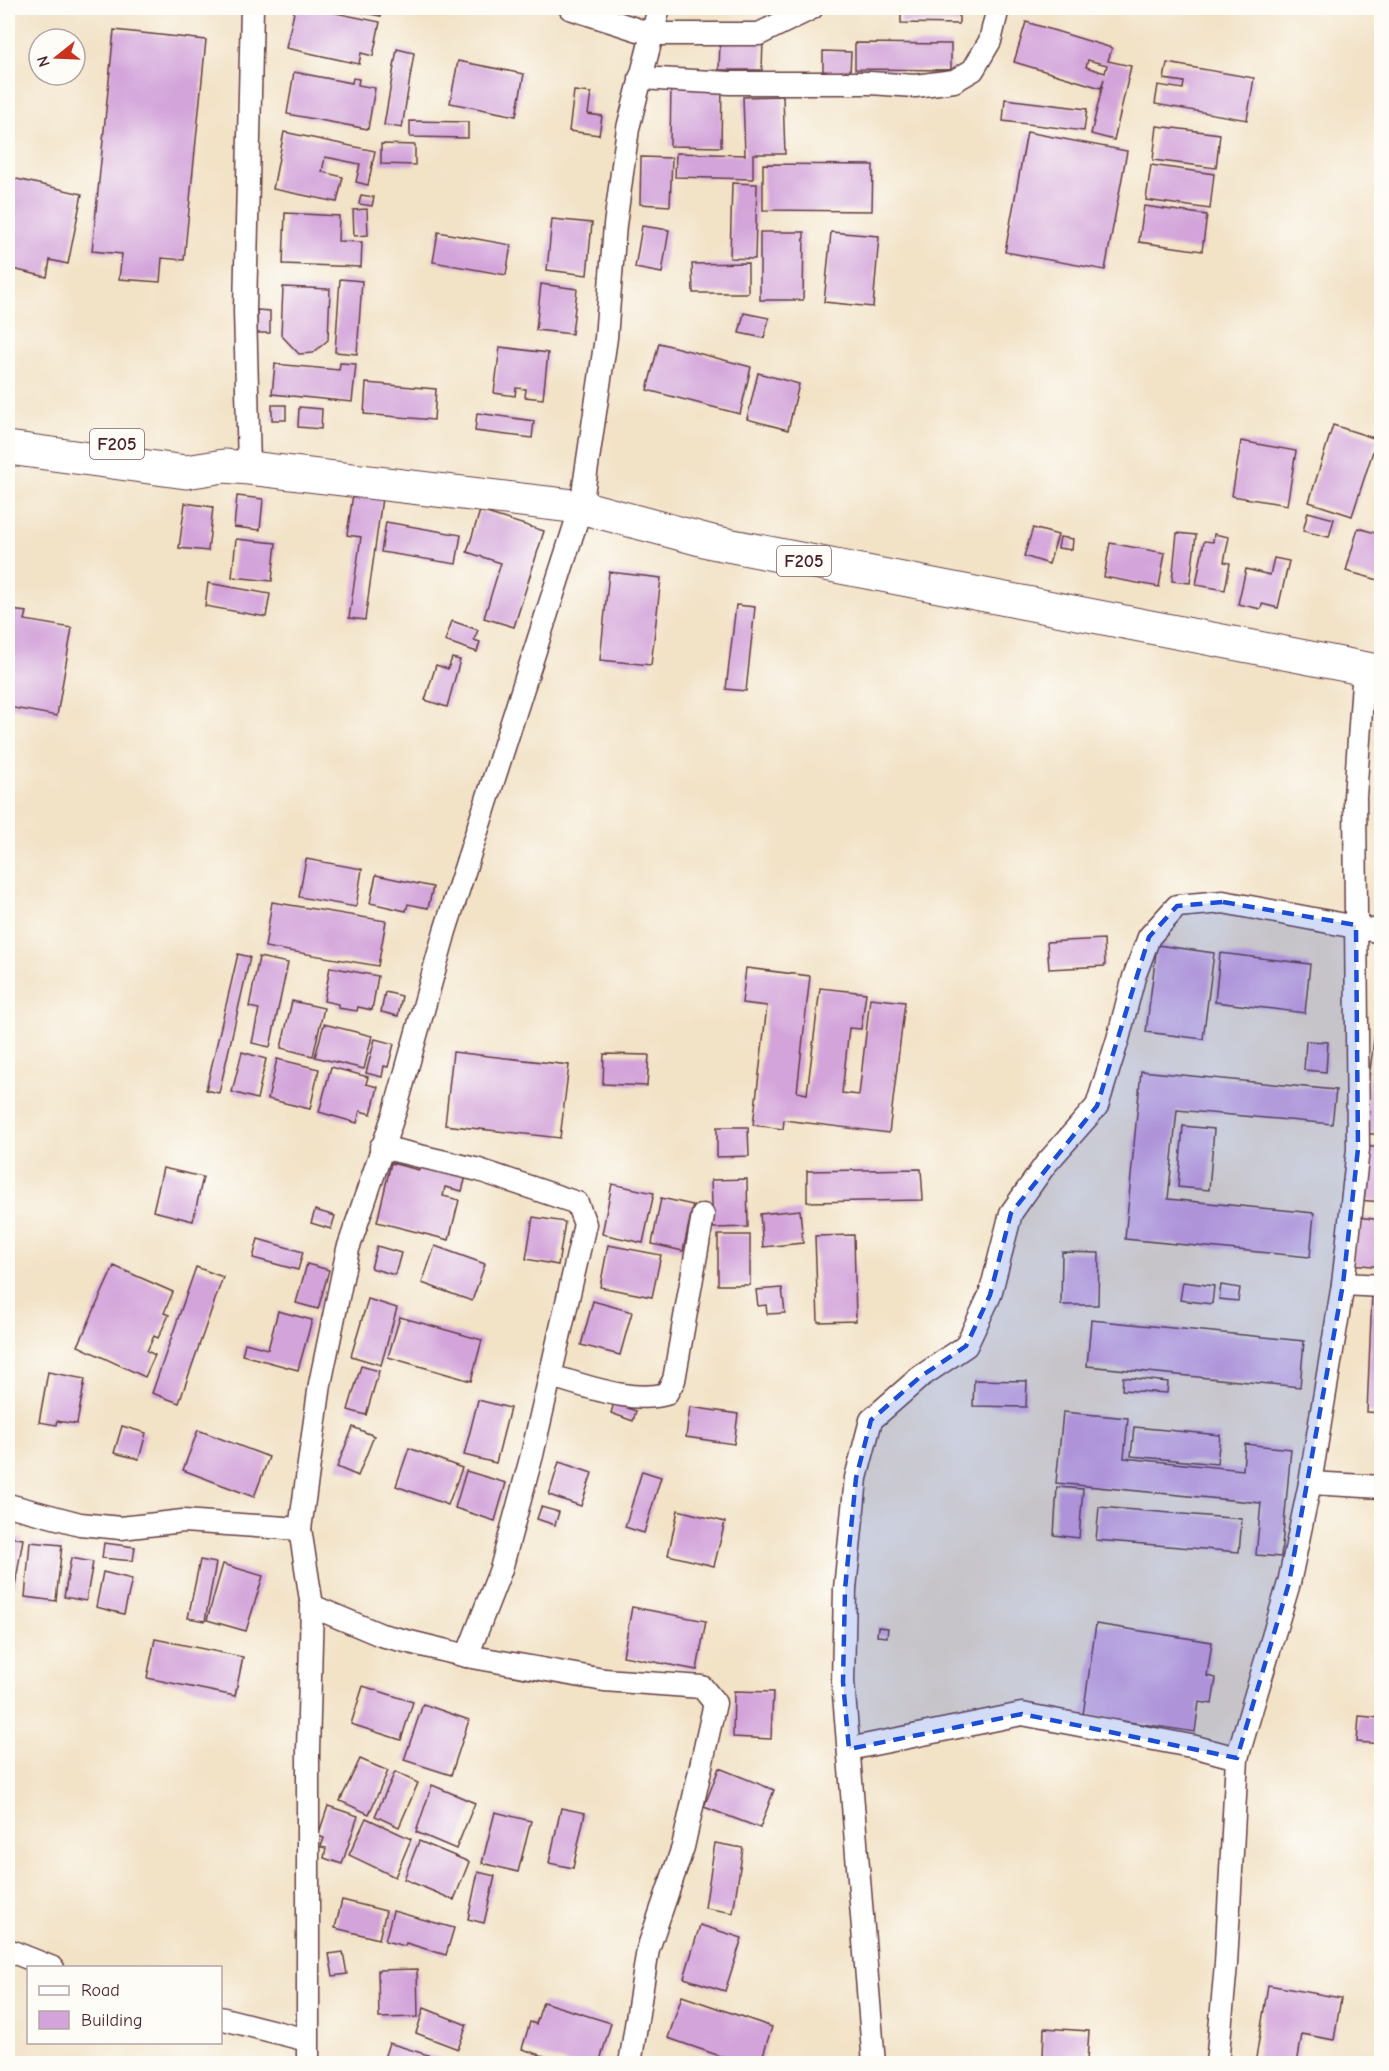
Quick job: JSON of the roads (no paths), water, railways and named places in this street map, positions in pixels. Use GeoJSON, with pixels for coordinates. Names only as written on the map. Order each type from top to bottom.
{"type":"FeatureCollection","features":[{"type":"Feature","properties":{"kind":"main road","name":"F205"},"geometry":{"type":"LineString","coordinates":[[8,430],[189,454],[237,467],[581,507],[712,542],[1372,670]]}},
{"type":"Feature","properties":{"kind":"main road","name":"F205"},"geometry":{"type":"LineString","coordinates":[[8,448],[186,472],[237,467]]}},
{"type":"Feature","properties":{"kind":"street"},"geometry":{"type":"LineString","coordinates":[[237,467],[245,310],[252,8]]}},
{"type":"Feature","properties":{"kind":"street"},"geometry":{"type":"LineString","coordinates":[[570,8],[651,34],[759,34],[812,8]]}},
{"type":"Feature","properties":{"kind":"street"},"geometry":{"type":"LineString","coordinates":[[308,2064],[308,1750],[312,1606],[300,1529],[320,1384],[348,1249],[395,1111],[445,931],[581,507],[606,338],[615,225],[628,128],[659,8]]}},
{"type":"Feature","properties":{"kind":"street"},"geometry":{"type":"LineString","coordinates":[[640,78],[730,83],[870,82],[915,86],[954,81],[973,70],[990,41],[998,8]]}},
{"type":"Feature","properties":{"kind":"street"},"geometry":{"type":"LineString","coordinates":[[1217,2064],[1226,1964],[1237,1758],[1289,1583],[1310,1483],[1343,1284],[1358,1149],[1355,797],[1372,670]]}},
{"type":"Feature","properties":{"kind":"street"},"geometry":{"type":"LineString","coordinates":[[874,2064],[843,1682],[845,1589],[856,1478],[871,1420],[920,1377],[966,1346],[990,1295],[1011,1213],[1045,1165],[1097,1106],[1134,977],[1149,938],[1177,906],[1223,902],[1382,932]]}},
{"type":"Feature","properties":{"kind":"street"},"geometry":{"type":"LineString","coordinates":[[381,1147],[479,1170],[577,1203],[585,1224],[550,1376],[501,1569],[468,1656]]}},
{"type":"Feature","properties":{"kind":"street"},"geometry":{"type":"LineString","coordinates":[[550,1376],[611,1392],[652,1398],[666,1394],[674,1380],[703,1215]]}},
{"type":"Feature","properties":{"kind":"street"},"geometry":{"type":"LineString","coordinates":[[1343,1284],[1382,1286]]}},
{"type":"Feature","properties":{"kind":"street"},"geometry":{"type":"LineString","coordinates":[[1310,1483],[1382,1487]]}},
{"type":"Feature","properties":{"kind":"street"},"geometry":{"type":"LineString","coordinates":[[8,1504],[80,1524],[121,1528],[183,1521],[300,1529]]}},
{"type":"Feature","properties":{"kind":"street"},"geometry":{"type":"LineString","coordinates":[[312,1606],[381,1635],[468,1656],[604,1680],[702,1687],[715,1703],[683,1847],[648,1949],[630,2064]]}},
{"type":"Feature","properties":{"kind":"street"},"geometry":{"type":"LineString","coordinates":[[849,1749],[1023,1714],[1185,1744],[1237,1758]]}},
{"type":"Feature","properties":{"kind":"street"},"geometry":{"type":"LineString","coordinates":[[8,1950],[48,1966]]}},
{"type":"Feature","properties":{"kind":"street"},"geometry":{"type":"LineString","coordinates":[[222,2019],[307,2040]]}}]}
